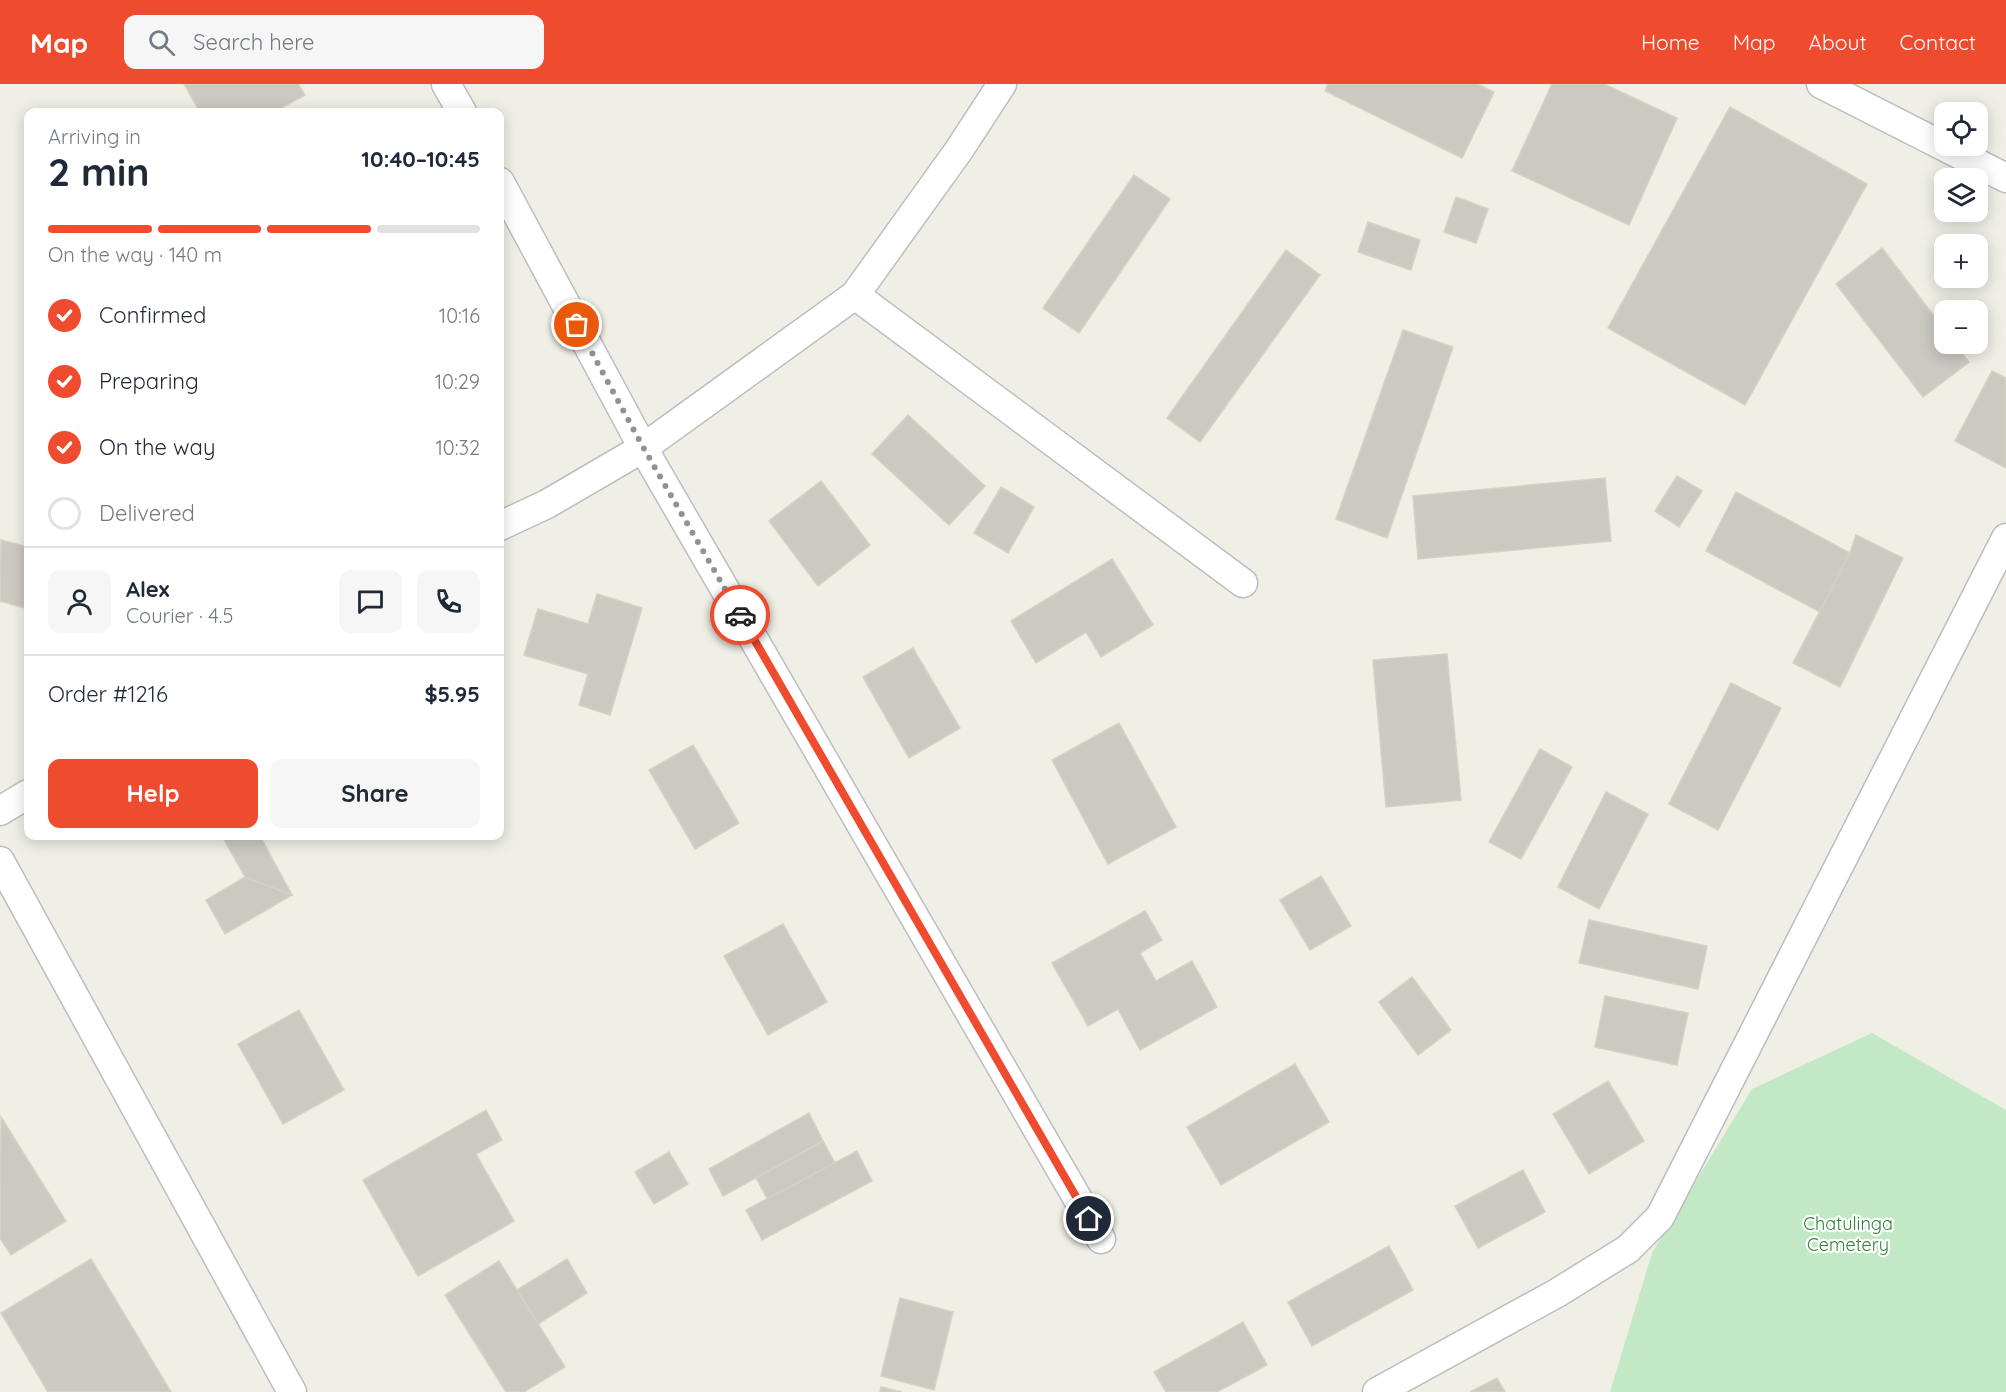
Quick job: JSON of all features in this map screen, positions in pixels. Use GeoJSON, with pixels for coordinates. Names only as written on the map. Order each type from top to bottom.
{"type":"FeatureCollection","features":[{"type":"Feature","properties":{"kind":"street"},"geometry":{"type":"LineString","coordinates":[[446,84],[460,108]]}},
{"type":"Feature","properties":{"kind":"street"},"geometry":{"type":"LineString","coordinates":[[504,524],[547,504],[643,447],[855,295],[959,150],[1002,84]]}},
{"type":"Feature","properties":{"kind":"street"},"geometry":{"type":"LineString","coordinates":[[1821,84],[2006,178]]}},
{"type":"Feature","properties":{"kind":"street"},"geometry":{"type":"LineString","coordinates":[[504,189],[643,447],[1101,1239]]}},
{"type":"Feature","properties":{"kind":"street"},"geometry":{"type":"LineString","coordinates":[[855,295],[1243,583]]}},
{"type":"Feature","properties":{"kind":"street"},"geometry":{"type":"LineString","coordinates":[[1377,1392],[1557,1293],[1628,1249],[1660,1217],[2006,538]]}},
{"type":"Feature","properties":{"kind":"street"},"geometry":{"type":"LineString","coordinates":[[0,811],[24,796]]}},
{"type":"Feature","properties":{"kind":"street"},"geometry":{"type":"LineString","coordinates":[[0,861],[292,1392]]}},
{"type":"Feature","properties":{"kind":"green space","name":"Chatulinga Cemetery"},"geometry":{"type":"Polygon","coordinates":[[[1872,1033],[2006,1110],[2006,1392],[1610,1392],[1652,1253],[1752,1089],[1872,1033]]]}},
{"type":"Feature","properties":{"kind":"building"},"geometry":{"type":"Polygon","coordinates":[[[184,84],[298,84],[305,95],[281,108],[198,108],[184,84]]]}},
{"type":"Feature","properties":{"kind":"building"},"geometry":{"type":"Polygon","coordinates":[[[1328,84],[1477,84],[1494,92],[1462,158],[1325,91],[1328,84]]]}},
{"type":"Feature","properties":{"kind":"building"},"geometry":{"type":"Polygon","coordinates":[[[1552,84],[1604,84],[1677,118],[1629,225],[1512,171],[1552,84]]]}},
{"type":"Feature","properties":{"kind":"building"},"geometry":{"type":"Polygon","coordinates":[[[1730,107],[1867,184],[1745,405],[1608,328],[1730,107]]]}},
{"type":"Feature","properties":{"kind":"building"},"geometry":{"type":"Polygon","coordinates":[[[1134,175],[1170,199],[1079,333],[1043,308],[1134,175]]]}},
{"type":"Feature","properties":{"kind":"building"},"geometry":{"type":"Polygon","coordinates":[[[1456,197],[1488,209],[1476,243],[1444,232],[1456,197]]]}},
{"type":"Feature","properties":{"kind":"building"},"geometry":{"type":"Polygon","coordinates":[[[1368,222],[1420,240],[1411,270],[1358,252],[1368,222]]]}},
{"type":"Feature","properties":{"kind":"building"},"geometry":{"type":"Polygon","coordinates":[[[1882,248],[1934,316],[1934,354],[1963,354],[1969,362],[1923,397],[1836,284],[1882,248]]]}},
{"type":"Feature","properties":{"kind":"building"},"geometry":{"type":"Polygon","coordinates":[[[1286,250],[1320,275],[1200,442],[1167,418],[1286,250]]]}},
{"type":"Feature","properties":{"kind":"building"},"geometry":{"type":"Polygon","coordinates":[[[1403,330],[1453,347],[1387,538],[1336,519],[1403,330]]]}},
{"type":"Feature","properties":{"kind":"building"},"geometry":{"type":"Polygon","coordinates":[[[1992,371],[2006,378],[2006,468],[1955,441],[1992,371]]]}},
{"type":"Feature","properties":{"kind":"building"},"geometry":{"type":"Polygon","coordinates":[[[908,415],[985,486],[949,525],[872,454],[908,415]]]}},
{"type":"Feature","properties":{"kind":"building"},"geometry":{"type":"Polygon","coordinates":[[[1677,476],[1702,491],[1679,527],[1655,511],[1677,476]]]}},
{"type":"Feature","properties":{"kind":"building"},"geometry":{"type":"Polygon","coordinates":[[[1605,478],[1611,541],[1418,559],[1413,496],[1605,478]]]}},
{"type":"Feature","properties":{"kind":"building"},"geometry":{"type":"Polygon","coordinates":[[[821,481],[870,545],[818,586],[769,521],[821,481]]]}},
{"type":"Feature","properties":{"kind":"building"},"geometry":{"type":"Polygon","coordinates":[[[1001,487],[1034,507],[1008,553],[974,533],[1001,487]]]}},
{"type":"Feature","properties":{"kind":"building"},"geometry":{"type":"Polygon","coordinates":[[[1736,492],[1850,553],[1820,612],[1706,551],[1736,492]]]}},
{"type":"Feature","properties":{"kind":"building"},"geometry":{"type":"Polygon","coordinates":[[[1856,535],[1903,558],[1840,687],[1793,663],[1850,553],[1856,535]]]}},
{"type":"Feature","properties":{"kind":"building"},"geometry":{"type":"Polygon","coordinates":[[[1,540],[24,546],[24,608],[0,601],[1,540]]]}},
{"type":"Feature","properties":{"kind":"building"},"geometry":{"type":"Polygon","coordinates":[[[1112,559],[1153,625],[1101,657],[1086,632],[1036,663],[1011,621],[1112,559]]]}},
{"type":"Feature","properties":{"kind":"building"},"geometry":{"type":"Polygon","coordinates":[[[597,594],[642,608],[610,715],[579,705],[588,674],[524,655],[538,609],[588,624],[597,594]]]}},
{"type":"Feature","properties":{"kind":"building"},"geometry":{"type":"Polygon","coordinates":[[[913,648],[960,728],[909,758],[863,677],[913,648]]]}},
{"type":"Feature","properties":{"kind":"building"},"geometry":{"type":"Polygon","coordinates":[[[1447,654],[1461,800],[1386,807],[1373,660],[1447,654]]]}},
{"type":"Feature","properties":{"kind":"building"},"geometry":{"type":"Polygon","coordinates":[[[1731,683],[1781,708],[1718,830],[1669,804],[1731,683]]]}},
{"type":"Feature","properties":{"kind":"building"},"geometry":{"type":"Polygon","coordinates":[[[1119,723],[1176,827],[1108,864],[1052,760],[1119,723]]]}},
{"type":"Feature","properties":{"kind":"building"},"geometry":{"type":"Polygon","coordinates":[[[693,745],[739,823],[695,849],[649,770],[693,745]]]}},
{"type":"Feature","properties":{"kind":"building"},"geometry":{"type":"Polygon","coordinates":[[[1540,749],[1572,767],[1521,859],[1489,842],[1540,749]]]}},
{"type":"Feature","properties":{"kind":"building"},"geometry":{"type":"Polygon","coordinates":[[[1606,792],[1648,814],[1599,909],[1558,887],[1606,792]]]}},
{"type":"Feature","properties":{"kind":"building"},"geometry":{"type":"Polygon","coordinates":[[[224,840],[262,840],[292,895],[245,877],[224,840]]]}},
{"type":"Feature","properties":{"kind":"building"},"geometry":{"type":"Polygon","coordinates":[[[1321,876],[1351,926],[1310,950],[1280,900],[1321,876]]]}},
{"type":"Feature","properties":{"kind":"building"},"geometry":{"type":"Polygon","coordinates":[[[245,877],[292,895],[225,934],[206,900],[245,877]]]}},
{"type":"Feature","properties":{"kind":"building"},"geometry":{"type":"Polygon","coordinates":[[[1145,911],[1162,940],[1140,953],[1156,981],[1192,961],[1217,1007],[1140,1050],[1118,1009],[1088,1026],[1052,963],[1145,911]]]}},
{"type":"Feature","properties":{"kind":"building"},"geometry":{"type":"Polygon","coordinates":[[[1589,920],[1707,946],[1698,989],[1579,963],[1589,920]]]}},
{"type":"Feature","properties":{"kind":"building"},"geometry":{"type":"Polygon","coordinates":[[[783,924],[827,1002],[768,1035],[724,956],[783,924]]]}},
{"type":"Feature","properties":{"kind":"building"},"geometry":{"type":"Polygon","coordinates":[[[1412,977],[1451,1030],[1418,1055],[1379,1002],[1412,977]]]}},
{"type":"Feature","properties":{"kind":"building"},"geometry":{"type":"Polygon","coordinates":[[[1605,996],[1688,1013],[1677,1065],[1595,1047],[1605,996]]]}},
{"type":"Feature","properties":{"kind":"building"},"geometry":{"type":"Polygon","coordinates":[[[299,1010],[344,1090],[283,1124],[238,1044],[299,1010]]]}},
{"type":"Feature","properties":{"kind":"building"},"geometry":{"type":"Polygon","coordinates":[[[1295,1064],[1329,1122],[1221,1185],[1187,1127],[1295,1064]]]}},
{"type":"Feature","properties":{"kind":"building"},"geometry":{"type":"Polygon","coordinates":[[[1608,1081],[1644,1141],[1589,1174],[1553,1114],[1608,1081]]]}},
{"type":"Feature","properties":{"kind":"building"},"geometry":{"type":"Polygon","coordinates":[[[486,1110],[502,1140],[476,1154],[514,1221],[418,1276],[363,1180],[486,1110]]]}},
{"type":"Feature","properties":{"kind":"building"},"geometry":{"type":"Polygon","coordinates":[[[809,1113],[823,1141],[723,1196],[709,1169],[809,1113]]]}},
{"type":"Feature","properties":{"kind":"building"},"geometry":{"type":"Polygon","coordinates":[[[1,1117],[66,1221],[11,1255],[0,1238],[1,1117]]]}},
{"type":"Feature","properties":{"kind":"building"},"geometry":{"type":"Polygon","coordinates":[[[823,1141],[835,1163],[768,1200],[756,1178],[823,1141]]]}},
{"type":"Feature","properties":{"kind":"building"},"geometry":{"type":"Polygon","coordinates":[[[857,1151],[872,1181],[762,1240],[746,1210],[857,1151]]]}},
{"type":"Feature","properties":{"kind":"building"},"geometry":{"type":"Polygon","coordinates":[[[669,1152],[688,1184],[654,1204],[635,1172],[669,1152]]]}},
{"type":"Feature","properties":{"kind":"building"},"geometry":{"type":"Polygon","coordinates":[[[1523,1170],[1545,1212],[1478,1248],[1455,1206],[1523,1170]]]}},
{"type":"Feature","properties":{"kind":"building"},"geometry":{"type":"Polygon","coordinates":[[[1389,1246],[1413,1290],[1312,1346],[1288,1302],[1389,1246]]]}},
{"type":"Feature","properties":{"kind":"building"},"geometry":{"type":"Polygon","coordinates":[[[91,1259],[171,1392],[48,1392],[1,1313],[91,1259]]]}},
{"type":"Feature","properties":{"kind":"building"},"geometry":{"type":"Polygon","coordinates":[[[567,1259],[587,1293],[538,1324],[517,1290],[567,1259]]]}},
{"type":"Feature","properties":{"kind":"building"},"geometry":{"type":"Polygon","coordinates":[[[499,1261],[565,1367],[524,1392],[506,1392],[445,1295],[499,1261]]]}},
{"type":"Feature","properties":{"kind":"building"},"geometry":{"type":"Polygon","coordinates":[[[900,1298],[953,1312],[934,1390],[881,1376],[900,1298]]]}},
{"type":"Feature","properties":{"kind":"building"},"geometry":{"type":"Polygon","coordinates":[[[1243,1322],[1267,1365],[1217,1392],[1166,1392],[1154,1372],[1243,1322]]]}},
{"type":"Feature","properties":{"kind":"building"},"geometry":{"type":"Polygon","coordinates":[[[1497,1378],[1505,1392],[1470,1392],[1497,1378]]]}},
{"type":"Feature","properties":{"kind":"building"},"geometry":{"type":"Polygon","coordinates":[[[881,1387],[902,1392],[880,1392],[881,1387]]]}},
{"type":"Feature","properties":{"kind":"way so far"},"geometry":{"type":"LineString","coordinates":[[577,325],[643,447],[740,615]]}},
{"type":"Feature","properties":{"kind":"route"},"geometry":{"type":"LineString","coordinates":[[740,615],[1089,1219]]}}]}
